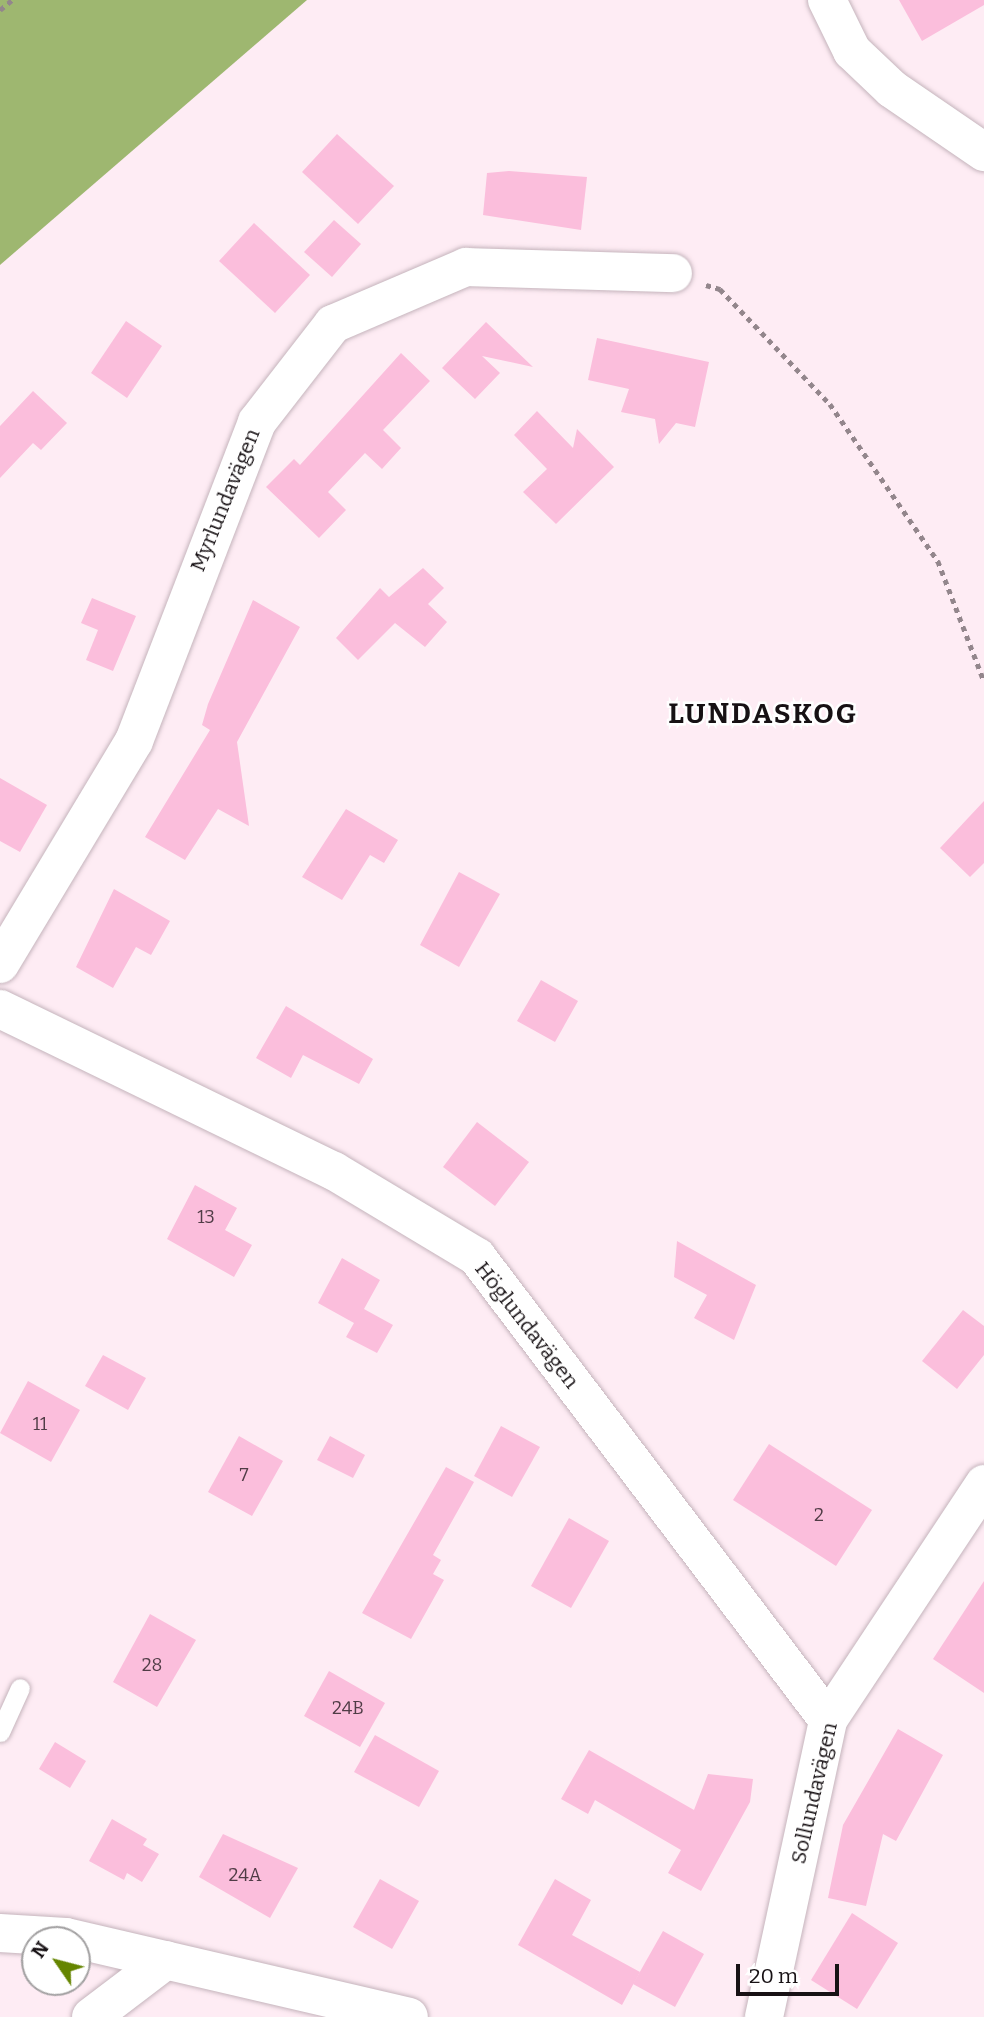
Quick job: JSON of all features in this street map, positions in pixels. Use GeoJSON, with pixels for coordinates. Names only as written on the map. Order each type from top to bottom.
{"type":"FeatureCollection","features":[{"type":"Feature","properties":{"kind":"street"},"geometry":{"type":"LineString","coordinates":[[827,0],[852,51],[892,89],[984,152]]}},
{"type":"Feature","properties":{"kind":"street","name":"Myrlundavägen"},"geometry":{"type":"LineString","coordinates":[[0,964],[134,741],[257,422],[333,324],[466,267],[673,273]]}},
{"type":"Feature","properties":{"kind":"street","name":"Höglundavägen"},"geometry":{"type":"LineString","coordinates":[[0,1009],[334,1171],[477,1257],[828,1720]]}},
{"type":"Feature","properties":{"kind":"street","name":"Sollundavägen"},"geometry":{"type":"LineString","coordinates":[[764,2017],[828,1720],[984,1484]]}},
{"type":"Feature","properties":{"kind":"street"},"geometry":{"type":"LineString","coordinates":[[0,1933],[66,1937],[409,2017]]}},
{"type":"Feature","properties":{"kind":"street"},"geometry":{"type":"LineString","coordinates":[[91,2017],[166,1960]]}},
{"type":"Feature","properties":{"kind":"lane"},"geometry":{"type":"LineString","coordinates":[[0,1732],[20,1688]]}},
{"type":"Feature","properties":{"kind":"path"},"geometry":{"type":"LineString","coordinates":[[0,10],[12,0]]}},
{"type":"Feature","properties":{"kind":"path"},"geometry":{"type":"LineString","coordinates":[[673,273],[720,289],[830,404],[938,561],[984,681]]}},
{"type":"Feature","properties":{"kind":"green space"},"geometry":{"type":"Polygon","coordinates":[[[0,0],[307,0],[0,265],[0,0]]]}},
{"type":"Feature","properties":{"kind":"building"},"geometry":{"type":"Polygon","coordinates":[[[899,0],[984,0],[984,5],[922,41],[899,0]]]}},
{"type":"Feature","properties":{"kind":"building"},"geometry":{"type":"Polygon","coordinates":[[[337,134],[394,186],[358,224],[302,172],[337,134]]]}},
{"type":"Feature","properties":{"kind":"building"},"geometry":{"type":"Polygon","coordinates":[[[509,171],[587,177],[581,230],[483,215],[487,173],[509,171]]]}},
{"type":"Feature","properties":{"kind":"building"},"geometry":{"type":"Polygon","coordinates":[[[334,220],[361,244],[332,277],[304,252],[334,220]]]}},
{"type":"Feature","properties":{"kind":"building"},"geometry":{"type":"Polygon","coordinates":[[[254,223],[310,275],[275,313],[219,261],[254,223]]]}},
{"type":"Feature","properties":{"kind":"building"},"geometry":{"type":"Polygon","coordinates":[[[126,321],[162,346],[127,398],[91,373],[126,321]]]}},
{"type":"Feature","properties":{"kind":"building"},"geometry":{"type":"Polygon","coordinates":[[[486,322],[533,367],[482,356],[500,373],[475,399],[442,368],[486,322]]]}},
{"type":"Feature","properties":{"kind":"building"},"geometry":{"type":"Polygon","coordinates":[[[597,338],[709,362],[695,427],[676,423],[659,444],[655,419],[621,412],[629,389],[588,380],[597,338]]]}},
{"type":"Feature","properties":{"kind":"building"},"geometry":{"type":"Polygon","coordinates":[[[401,353],[430,381],[383,430],[401,448],[382,469],[365,453],[328,492],[346,510],[319,538],[266,487],[294,459],[300,465],[401,353]]]}},
{"type":"Feature","properties":{"kind":"building"},"geometry":{"type":"Polygon","coordinates":[[[33,391],[67,423],[41,450],[33,443],[0,478],[0,426],[33,391]]]}},
{"type":"Feature","properties":{"kind":"building"},"geometry":{"type":"Polygon","coordinates":[[[537,411],[573,448],[577,429],[614,467],[556,524],[523,492],[547,469],[514,435],[537,411]]]}},
{"type":"Feature","properties":{"kind":"building"},"geometry":{"type":"Polygon","coordinates":[[[423,568],[444,588],[428,604],[447,622],[425,647],[395,623],[358,660],[336,638],[380,588],[389,597],[423,568]]]}},
{"type":"Feature","properties":{"kind":"building"},"geometry":{"type":"Polygon","coordinates":[[[92,598],[136,616],[113,671],[86,660],[98,630],[81,623],[92,598]]]}},
{"type":"Feature","properties":{"kind":"building"},"geometry":{"type":"Polygon","coordinates":[[[253,600],[300,627],[237,742],[249,826],[218,809],[185,860],[145,837],[210,730],[202,725],[208,704],[253,600]]]}},
{"type":"Feature","properties":{"kind":"building"},"geometry":{"type":"Polygon","coordinates":[[[0,778],[47,805],[20,852],[0,841],[0,778]]]}},
{"type":"Feature","properties":{"kind":"building"},"geometry":{"type":"Polygon","coordinates":[[[984,801],[984,863],[970,877],[940,848],[984,801]]]}},
{"type":"Feature","properties":{"kind":"building"},"geometry":{"type":"Polygon","coordinates":[[[346,809],[398,840],[384,863],[370,855],[342,900],[302,877],[346,809]]]}},
{"type":"Feature","properties":{"kind":"building"},"geometry":{"type":"Polygon","coordinates":[[[459,872],[500,894],[459,967],[420,945],[459,872]]]}},
{"type":"Feature","properties":{"kind":"building"},"geometry":{"type":"Polygon","coordinates":[[[114,889],[170,921],[151,955],[136,947],[113,988],[76,967],[114,889]]]}},
{"type":"Feature","properties":{"kind":"building"},"geometry":{"type":"Polygon","coordinates":[[[541,980],[578,1001],[555,1042],[517,1021],[541,980]]]}},
{"type":"Feature","properties":{"kind":"building"},"geometry":{"type":"Polygon","coordinates":[[[286,1006],[373,1059],[359,1084],[303,1055],[291,1078],[256,1058],[286,1006]]]}},
{"type":"Feature","properties":{"kind":"building"},"geometry":{"type":"Polygon","coordinates":[[[477,1122],[529,1162],[495,1206],[443,1167],[477,1122]]]}},
{"type":"Feature","properties":{"kind":"building"},"geometry":{"type":"Polygon","coordinates":[[[195,1185],[237,1208],[225,1230],[252,1245],[234,1277],[167,1239],[195,1185]]]}},
{"type":"Feature","properties":{"kind":"building"},"geometry":{"type":"Polygon","coordinates":[[[677,1241],[756,1285],[734,1340],[694,1318],[707,1295],[674,1277],[677,1241]]]}},
{"type":"Feature","properties":{"kind":"building"},"geometry":{"type":"Polygon","coordinates":[[[342,1258],[380,1280],[364,1309],[393,1325],[377,1353],[346,1337],[354,1323],[318,1303],[342,1258]]]}},
{"type":"Feature","properties":{"kind":"building"},"geometry":{"type":"Polygon","coordinates":[[[963,1310],[984,1326],[984,1355],[957,1389],[922,1361],[963,1310]]]}},
{"type":"Feature","properties":{"kind":"building"},"geometry":{"type":"Polygon","coordinates":[[[103,1355],[146,1378],[128,1410],[85,1386],[103,1355]]]}},
{"type":"Feature","properties":{"kind":"building"},"geometry":{"type":"Polygon","coordinates":[[[28,1381],[80,1410],[51,1462],[0,1433],[28,1381]]]}},
{"type":"Feature","properties":{"kind":"building"},"geometry":{"type":"Polygon","coordinates":[[[501,1426],[540,1447],[512,1497],[474,1476],[501,1426]]]}},
{"type":"Feature","properties":{"kind":"building"},"geometry":{"type":"Polygon","coordinates":[[[239,1436],[283,1461],[252,1516],[208,1492],[239,1436]]]}},
{"type":"Feature","properties":{"kind":"building"},"geometry":{"type":"Polygon","coordinates":[[[330,1436],[365,1455],[353,1478],[317,1460],[330,1436]]]}},
{"type":"Feature","properties":{"kind":"building"},"geometry":{"type":"Polygon","coordinates":[[[769,1444],[872,1510],[836,1566],[733,1500],[769,1444]]]}},
{"type":"Feature","properties":{"kind":"building"},"geometry":{"type":"Polygon","coordinates":[[[446,1467],[474,1482],[433,1555],[441,1560],[433,1574],[444,1580],[411,1639],[362,1613],[446,1467]]]}},
{"type":"Feature","properties":{"kind":"building"},"geometry":{"type":"Polygon","coordinates":[[[569,1518],[609,1541],[571,1608],[531,1586],[569,1518]]]}},
{"type":"Feature","properties":{"kind":"building"},"geometry":{"type":"Polygon","coordinates":[[[984,1581],[984,1693],[933,1659],[984,1581]]]}},
{"type":"Feature","properties":{"kind":"building"},"geometry":{"type":"Polygon","coordinates":[[[150,1614],[196,1640],[157,1707],[113,1682],[150,1614]]]}},
{"type":"Feature","properties":{"kind":"building"},"geometry":{"type":"Polygon","coordinates":[[[329,1671],[385,1703],[360,1747],[304,1716],[329,1671]]]}},
{"type":"Feature","properties":{"kind":"building"},"geometry":{"type":"Polygon","coordinates":[[[898,1729],[943,1755],[896,1841],[883,1834],[866,1906],[828,1898],[843,1825],[898,1729]]]}},
{"type":"Feature","properties":{"kind":"building"},"geometry":{"type":"Polygon","coordinates":[[[375,1735],[439,1771],[419,1807],[354,1772],[375,1735]]]}},
{"type":"Feature","properties":{"kind":"building"},"geometry":{"type":"Polygon","coordinates":[[[55,1742],[86,1761],[70,1788],[39,1769],[55,1742]]]}},
{"type":"Feature","properties":{"kind":"building"},"geometry":{"type":"Polygon","coordinates":[[[589,1750],[694,1810],[708,1774],[753,1779],[750,1802],[701,1891],[668,1873],[681,1850],[595,1800],[588,1814],[561,1799],[589,1750]]]}},
{"type":"Feature","properties":{"kind":"building"},"geometry":{"type":"Polygon","coordinates":[[[112,1819],[147,1839],[143,1845],[159,1854],[142,1882],[127,1873],[124,1880],[89,1861],[112,1819]]]}},
{"type":"Feature","properties":{"kind":"building"},"geometry":{"type":"Polygon","coordinates":[[[223,1834],[298,1868],[270,1918],[199,1877],[223,1834]]]}},
{"type":"Feature","properties":{"kind":"building"},"geometry":{"type":"Polygon","coordinates":[[[380,1879],[419,1901],[392,1949],[353,1927],[380,1879]]]}},
{"type":"Feature","properties":{"kind":"building"},"geometry":{"type":"Polygon","coordinates":[[[555,1879],[591,1900],[572,1935],[640,1972],[622,2005],[518,1945],[555,1879]]]}},
{"type":"Feature","properties":{"kind":"building"},"geometry":{"type":"Polygon","coordinates":[[[852,1913],[898,1943],[857,2009],[811,1980],[852,1913]]]}},
{"type":"Feature","properties":{"kind":"building"},"geometry":{"type":"Polygon","coordinates":[[[663,1931],[704,1954],[675,2007],[633,1984],[663,1931]]]}},
{"type":"Feature","properties":{"kind":"district","name":"LUNDASKOG"},"geometry":{"type":"Point","coordinates":[763,714]}}]}
